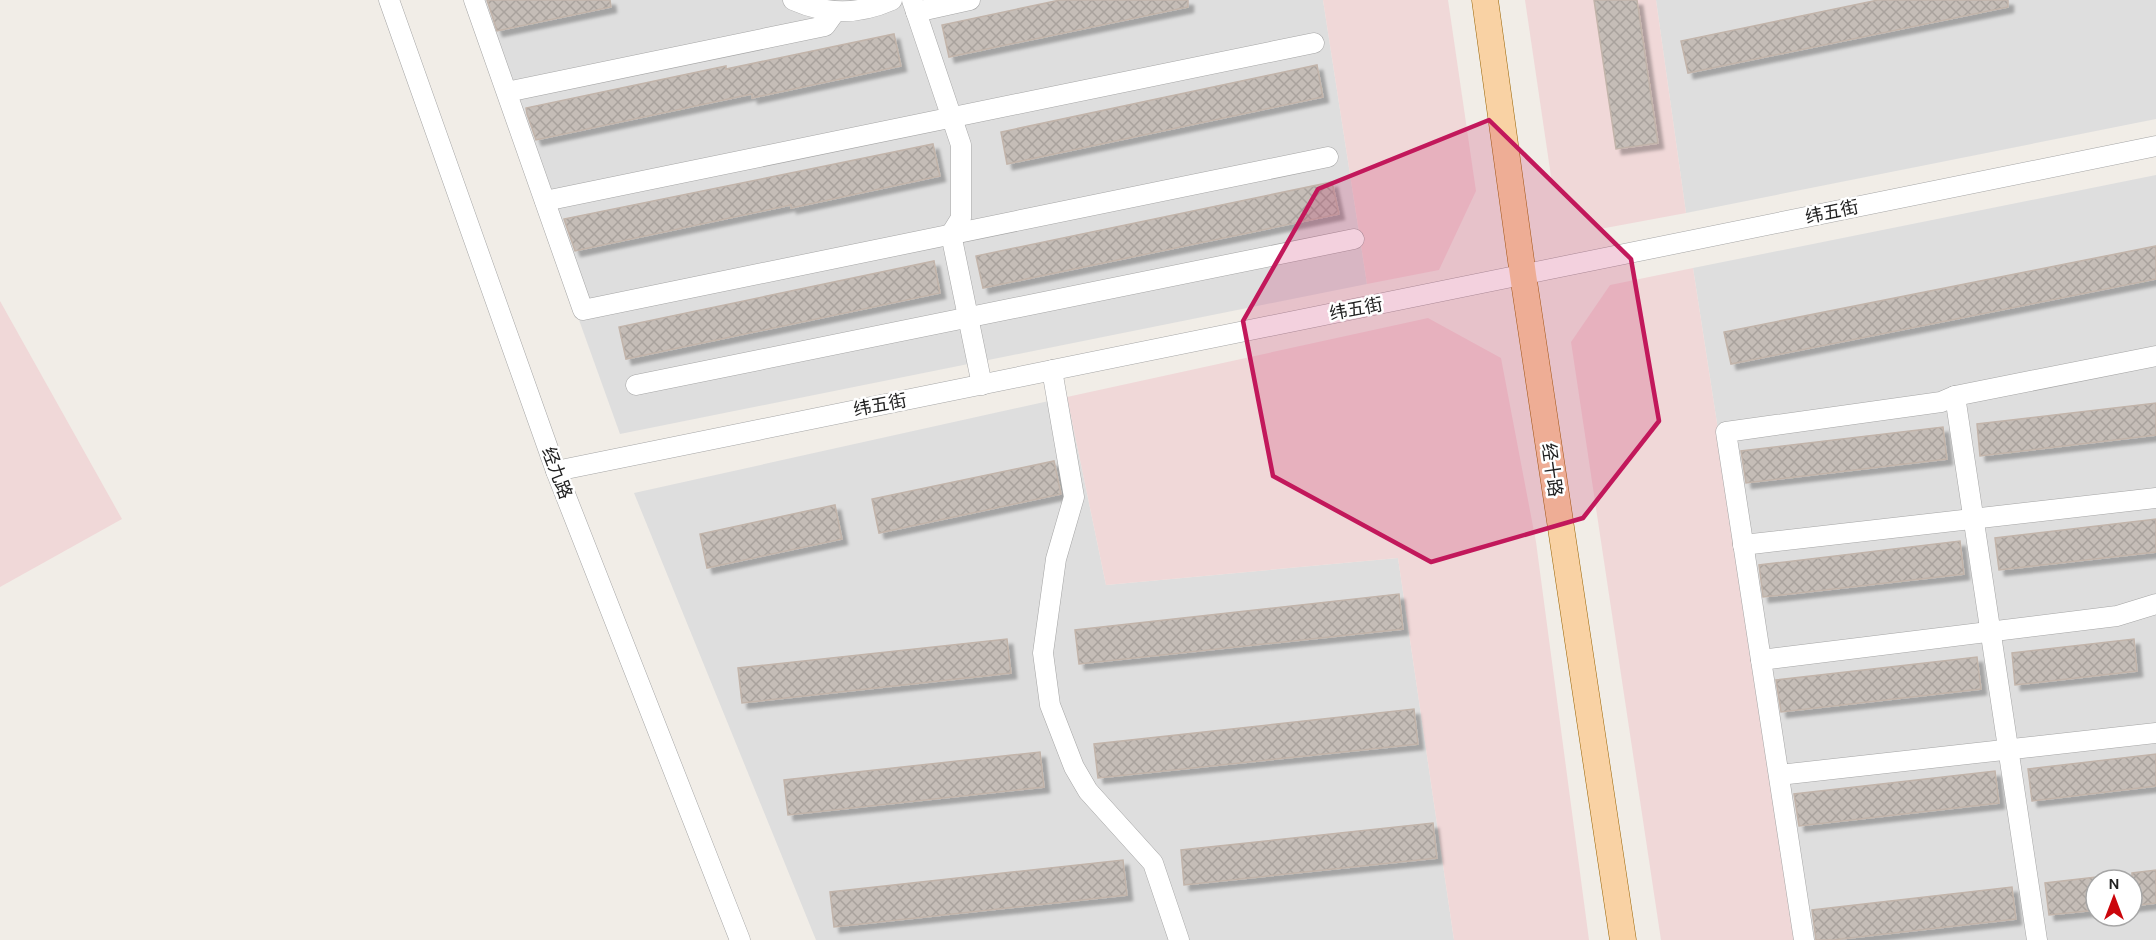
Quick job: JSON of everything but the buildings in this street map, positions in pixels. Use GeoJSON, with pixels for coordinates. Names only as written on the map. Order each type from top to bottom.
{"type":"FeatureCollection","features":[{"type":"Feature","properties":{"kind":"main road","name":"经十路"},"geometry":{"type":"LineString","coordinates":[[1485,0],[1523,275],[1623,940]]}},
{"type":"Feature","properties":{"kind":"street","name":"经九路"},"geometry":{"type":"LineString","coordinates":[[388,0],[556,471],[740,940]]}},
{"type":"Feature","properties":{"kind":"street"},"geometry":{"type":"LineString","coordinates":[[474,0],[583,310],[1328,157]]}},
{"type":"Feature","properties":{"kind":"street"},"geometry":{"type":"LineString","coordinates":[[793,0],[813,8],[835,12],[864,10],[892,0]]}},
{"type":"Feature","properties":{"kind":"street"},"geometry":{"type":"LineString","coordinates":[[970,0],[914,6],[961,145],[961,218],[951,234],[982,385]]}},
{"type":"Feature","properties":{"kind":"street"},"geometry":{"type":"LineString","coordinates":[[507,92],[825,26],[835,12]]}},
{"type":"Feature","properties":{"kind":"street"},"geometry":{"type":"LineString","coordinates":[[545,201],[1314,43]]}},
{"type":"Feature","properties":{"kind":"street","name":"纬五街"},"geometry":{"type":"LineString","coordinates":[[556,471],[2156,146]]}},
{"type":"Feature","properties":{"kind":"street"},"geometry":{"type":"LineString","coordinates":[[636,385],[1354,239]]}},
{"type":"Feature","properties":{"kind":"street"},"geometry":{"type":"LineString","coordinates":[[1804,940],[1726,432],[1941,402],[1954,396],[2156,356]]}},
{"type":"Feature","properties":{"kind":"street"},"geometry":{"type":"LineString","coordinates":[[1052,370],[1074,497],[1056,559],[1043,653],[1050,705],[1074,767],[1088,790],[1154,863],[1179,940]]}},
{"type":"Feature","properties":{"kind":"street"},"geometry":{"type":"LineString","coordinates":[[1954,396],[2037,940]]}},
{"type":"Feature","properties":{"kind":"street"},"geometry":{"type":"LineString","coordinates":[[1743,545],[2156,498]]}},
{"type":"Feature","properties":{"kind":"street"},"geometry":{"type":"LineString","coordinates":[[1761,660],[2117,616],[2156,604]]}},
{"type":"Feature","properties":{"kind":"street"},"geometry":{"type":"LineString","coordinates":[[1779,775],[2156,733]]}},
{"type":"Feature","properties":{"kind":"highlighted area"},"geometry":{"type":"Polygon","coordinates":[[[1489,120],[1631,259],[1659,421],[1583,518],[1431,562],[1273,476],[1243,321],[1318,189],[1489,120]]]}},
{"type":"Feature","properties":{"kind":"shaded area"},"geometry":{"type":"Polygon","coordinates":[[[464,0],[1323,0],[1367,284],[620,434],[464,0]]]}},
{"type":"Feature","properties":{"kind":"shaded area"},"geometry":{"type":"Polygon","coordinates":[[[1323,0],[1448,0],[1476,191],[1439,270],[1367,284],[1323,0]]]}},
{"type":"Feature","properties":{"kind":"shaded area"},"geometry":{"type":"Polygon","coordinates":[[[1525,0],[1656,0],[1686,213],[1600,229],[1552,183],[1525,0]]]}},
{"type":"Feature","properties":{"kind":"shaded area"},"geometry":{"type":"Polygon","coordinates":[[[1656,0],[2156,0],[2156,119],[1686,213],[1656,0]]]}},
{"type":"Feature","properties":{"kind":"shaded area"},"geometry":{"type":"Polygon","coordinates":[[[2156,175],[2156,940],[1797,940],[1693,268],[2156,175]]]}},
{"type":"Feature","properties":{"kind":"shaded area"},"geometry":{"type":"Polygon","coordinates":[[[1693,268],[1797,940],[1661,940],[1571,342],[1610,285],[1693,268]]]}},
{"type":"Feature","properties":{"kind":"shaded area"},"geometry":{"type":"Polygon","coordinates":[[[0,301],[122,519],[0,587],[0,301]]]}},
{"type":"Feature","properties":{"kind":"shaded area"},"geometry":{"type":"Polygon","coordinates":[[[1428,318],[1501,358],[1536,542],[1589,940],[1454,940],[1398,558],[1106,585],[1067,397],[1428,318]]]}},
{"type":"Feature","properties":{"kind":"shaded area"},"geometry":{"type":"Polygon","coordinates":[[[1067,397],[1106,585],[1398,558],[1454,940],[816,940],[634,493],[1067,397]]]}}]}
